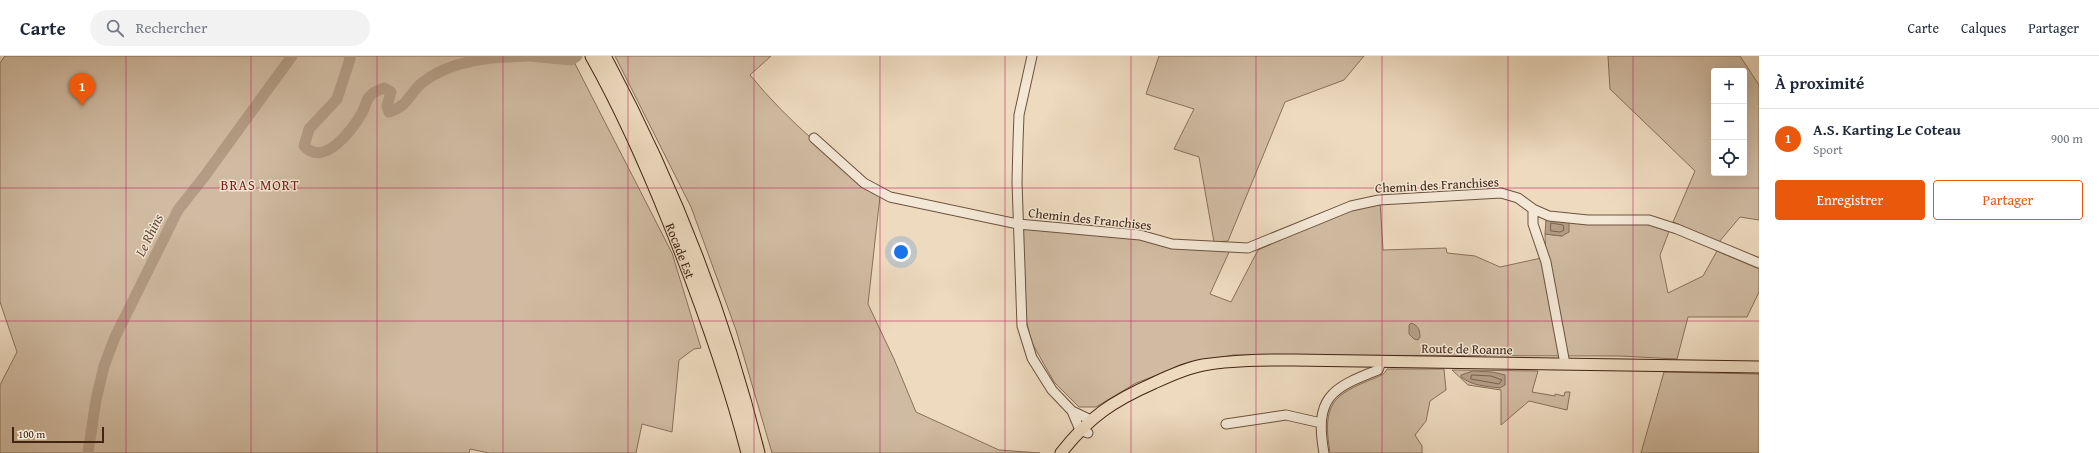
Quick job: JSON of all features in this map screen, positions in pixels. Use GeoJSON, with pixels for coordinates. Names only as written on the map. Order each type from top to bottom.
{"type":"FeatureCollection","features":[{"type":"Feature","properties":{"kind":"highway","name":"Rocade Est"},"geometry":{"type":"LineString","coordinates":[[592,56],[605,64],[643,132],[684,225],[726,342],[756,452]]}},
{"type":"Feature","properties":{"kind":"main road","name":"Route de Roanne"},"geometry":{"type":"LineString","coordinates":[[1088,428],[1118,400],[1148,385],[1201,366],[1249,360],[1759,367]]}},
{"type":"Feature","properties":{"kind":"main road"},"geometry":{"type":"LineString","coordinates":[[1061,453],[1088,428]]}},
{"type":"Feature","properties":{"kind":"main road"},"geometry":{"type":"LineString","coordinates":[[1070,453],[1088,428]]}},
{"type":"Feature","properties":{"kind":"street"},"geometry":{"type":"LineString","coordinates":[[1032,56],[1020,115],[1017,182],[1020,308],[1025,341],[1042,375],[1088,428]]}},
{"type":"Feature","properties":{"kind":"street","name":"Chemin des Franchises"},"geometry":{"type":"LineString","coordinates":[[814,138],[864,183],[890,197],[1018,224],[1140,235],[1172,244],[1248,248],[1351,206],[1379,200],[1501,193],[1518,198],[1533,209],[1549,216],[1588,220],[1649,220],[1677,229],[1759,263]]}},
{"type":"Feature","properties":{"kind":"street"},"geometry":{"type":"LineString","coordinates":[[1533,209],[1533,224],[1546,262],[1565,364]]}},
{"type":"Feature","properties":{"kind":"street"},"geometry":{"type":"LineString","coordinates":[[1324,453],[1321,423],[1324,408],[1332,393],[1346,382],[1378,370],[1381,362]]}},
{"type":"Feature","properties":{"kind":"street"},"geometry":{"type":"LineString","coordinates":[[1072,411],[1088,428]]}},
{"type":"Feature","properties":{"kind":"street"},"geometry":{"type":"LineString","coordinates":[[1226,424],[1286,415],[1321,423]]}},
{"type":"Feature","properties":{"kind":"shaded area"},"geometry":{"type":"Polygon","coordinates":[[[5,56],[571,56],[672,253],[701,348],[694,349],[679,360],[672,432],[642,424],[636,453],[489,453],[470,449],[469,453],[0,453],[0,385],[17,352],[0,302],[0,63],[5,56]]]}},
{"type":"Feature","properties":{"kind":"shaded area"},"geometry":{"type":"Polygon","coordinates":[[[615,56],[771,56],[750,75],[780,109],[796,124],[880,196],[868,304],[894,359],[916,412],[999,450],[1040,453],[772,453],[736,330],[691,207],[615,56]]]}},
{"type":"Feature","properties":{"kind":"shaded area"},"geometry":{"type":"Polygon","coordinates":[[[1159,56],[1364,56],[1344,80],[1285,102],[1228,241],[1214,242],[1199,157],[1174,149],[1194,109],[1146,94],[1159,56]]]}},
{"type":"Feature","properties":{"kind":"shaded area"},"geometry":{"type":"Polygon","coordinates":[[[1608,56],[1740,56],[1759,85],[1759,220],[1740,217],[1719,242],[1673,222],[1695,171],[1610,89],[1608,56]]]}},
{"type":"Feature","properties":{"kind":"shaded area"},"geometry":{"type":"Polygon","coordinates":[[[1380,202],[1383,250],[1446,248],[1447,253],[1475,256],[1500,267],[1546,257],[1545,234],[1562,236],[1569,221],[1643,222],[1670,229],[1660,255],[1668,293],[1703,276],[1717,251],[1759,269],[1759,292],[1747,317],[1688,317],[1677,359],[1620,356],[1233,355],[1183,365],[1136,383],[1096,407],[1079,407],[1054,382],[1031,341],[1023,306],[1023,227],[1141,238],[1230,250],[1210,294],[1231,302],[1258,250],[1333,216],[1380,202]]]}},
{"type":"Feature","properties":{"kind":"shaded area"},"geometry":{"type":"Polygon","coordinates":[[[1387,369],[1444,369],[1446,390],[1430,401],[1426,421],[1415,435],[1422,446],[1422,453],[1330,453],[1328,423],[1329,412],[1333,404],[1340,396],[1349,390],[1380,376],[1387,369]]]}},
{"type":"Feature","properties":{"kind":"shaded area"},"geometry":{"type":"Polygon","coordinates":[[[1452,370],[1538,371],[1532,392],[1564,396],[1565,392],[1570,392],[1567,410],[1529,401],[1501,425],[1501,390],[1468,385],[1452,370]]]}},
{"type":"Feature","properties":{"kind":"shaded area"},"geometry":{"type":"Polygon","coordinates":[[[1664,372],[1759,374],[1759,453],[1641,453],[1664,372]]]}},
{"type":"Feature","properties":{"kind":"water"},"geometry":{"type":"Polygon","coordinates":[[[1546,219],[1569,221],[1569,232],[1562,236],[1545,234],[1546,219]]]}},
{"type":"Feature","properties":{"kind":"water"},"geometry":{"type":"Polygon","coordinates":[[[1411,323],[1417,326],[1419,330],[1420,337],[1418,340],[1414,339],[1409,334],[1409,325],[1411,323]]]}},
{"type":"Feature","properties":{"kind":"water"},"geometry":{"type":"Polygon","coordinates":[[[1473,371],[1492,372],[1505,375],[1505,385],[1500,388],[1484,386],[1475,384],[1461,377],[1461,375],[1473,371]]]}},
{"type":"Feature","properties":{"kind":"waterway","name":"Le Rhins"},"geometry":{"type":"LineString","coordinates":[[88,453],[96,400],[104,366],[115,337],[178,210],[204,177],[292,56]]}},
{"type":"Feature","properties":{"kind":"waterway","name":"Le Rhins"},"geometry":{"type":"LineString","coordinates":[[349,56],[350,59],[337,99],[309,129],[304,146],[312,152],[320,153],[329,150],[345,137],[363,111],[369,98],[378,90],[384,88],[391,92],[387,106],[389,112],[405,103],[423,82],[447,68],[474,61],[501,57],[529,56]]}},
{"type":"Feature","properties":{"kind":"waterway","name":"Le Rhins"},"geometry":{"type":"LineString","coordinates":[[530,56],[571,60],[577,56]]}},
{"type":"Feature","properties":{"kind":"place","name":"A.S. Karting Le Coteau"},"geometry":{"type":"Point","coordinates":[82,106]}},
{"type":"Feature","properties":{"kind":"district","name":"BRAS MORT"},"geometry":{"type":"Point","coordinates":[260,185]}}]}
